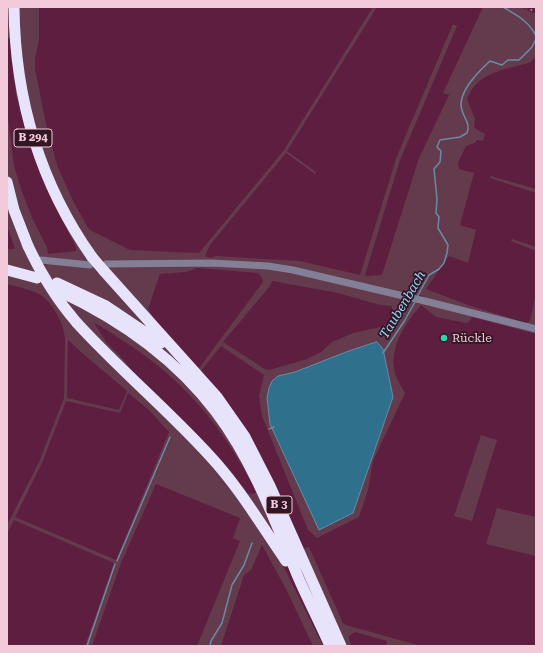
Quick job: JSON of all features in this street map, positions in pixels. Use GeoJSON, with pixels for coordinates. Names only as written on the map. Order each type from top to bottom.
{"type":"FeatureCollection","features":[{"type":"Feature","properties":{"kind":"highway","name":"B 294"},"geometry":{"type":"LineString","coordinates":[[14,7],[19,78],[27,117],[35,146],[59,204],[91,261],[105,268],[178,355]]}},
{"type":"Feature","properties":{"kind":"highway"},"geometry":{"type":"LineString","coordinates":[[7,182],[14,210],[28,246],[48,284],[58,299],[77,323],[110,357],[169,413],[210,456],[242,494],[299,579]]}},
{"type":"Feature","properties":{"kind":"highway"},"geometry":{"type":"LineString","coordinates":[[7,270],[37,278]]}},
{"type":"Feature","properties":{"kind":"highway","name":"B 3"},"geometry":{"type":"LineString","coordinates":[[330,646],[261,491],[237,444],[217,412],[180,371],[139,338],[102,313],[58,287],[106,306],[130,321],[178,355],[217,397],[245,437],[270,486],[341,646]]}},
{"type":"Feature","properties":{"kind":"street"},"geometry":{"type":"LineString","coordinates":[[41,260],[91,261]]}},
{"type":"Feature","properties":{"kind":"street"},"geometry":{"type":"LineString","coordinates":[[105,268],[198,264],[206,262],[261,265],[293,270],[422,300],[482,314],[536,329]]}},
{"type":"Feature","properties":{"kind":"shaded area"},"geometry":{"type":"Polygon","coordinates":[[[7,7],[39,7],[39,39],[35,59],[35,69],[46,124],[57,165],[73,201],[90,230],[130,250],[199,253],[284,150],[373,7],[377,7],[287,151],[316,172],[315,174],[286,153],[210,245],[205,256],[211,258],[216,256],[300,261],[360,275],[396,159],[453,24],[457,26],[400,160],[365,275],[367,276],[382,275],[419,158],[449,95],[443,93],[483,7],[520,7],[536,14],[536,56],[531,62],[485,77],[472,90],[467,99],[475,119],[474,127],[485,134],[483,141],[477,140],[475,143],[466,146],[458,163],[459,169],[474,173],[460,225],[476,230],[468,263],[449,256],[426,289],[471,306],[526,323],[530,321],[536,293],[536,334],[472,317],[469,322],[466,323],[436,317],[421,305],[409,320],[399,338],[396,347],[394,366],[397,378],[405,393],[373,461],[368,490],[359,517],[317,538],[308,530],[262,416],[259,396],[264,375],[221,346],[201,371],[226,402],[249,435],[303,549],[309,547],[343,623],[421,646],[386,646],[387,641],[355,632],[349,636],[352,646],[344,646],[249,439],[245,441],[273,498],[338,646],[333,646],[269,500],[241,442],[236,445],[285,550],[278,555],[323,646],[313,646],[286,589],[262,545],[251,570],[244,575],[221,646],[197,646],[240,541],[233,538],[240,518],[156,484],[121,563],[92,646],[85,646],[114,563],[14,520],[7,534],[7,525],[39,462],[64,398],[65,339],[63,327],[51,304],[36,292],[7,284],[7,249],[15,249],[7,226],[7,110],[14,166],[22,192],[33,220],[47,247],[48,254],[76,251],[76,247],[48,192],[30,146],[16,95],[10,38],[7,38],[7,7]],[[32,243],[24,248],[52,299],[74,326],[81,319],[54,283],[32,243]],[[87,256],[97,270],[110,272],[99,258],[87,256]],[[197,268],[186,272],[160,274],[148,309],[155,320],[199,368],[263,282],[258,273],[197,268]],[[272,281],[270,286],[223,342],[265,369],[269,370],[307,359],[321,352],[332,342],[353,333],[381,327],[389,322],[392,317],[392,306],[380,305],[338,293],[272,281]],[[410,293],[408,301],[421,304],[423,296],[410,293]],[[94,323],[107,343],[123,359],[133,372],[195,433],[233,474],[248,494],[256,493],[249,478],[216,426],[187,392],[154,362],[106,329],[94,323]],[[68,340],[67,398],[119,410],[127,391],[68,340]],[[128,393],[120,413],[66,401],[42,463],[15,517],[116,560],[169,432],[148,409],[128,393]]]}},
{"type":"Feature","properties":{"kind":"shaded area"},"geometry":{"type":"Polygon","coordinates":[[[491,176],[536,189],[536,193],[490,178],[491,176]]]}},
{"type":"Feature","properties":{"kind":"shaded area"},"geometry":{"type":"Polygon","coordinates":[[[512,239],[536,247],[536,251],[511,241],[512,239]]]}},
{"type":"Feature","properties":{"kind":"shaded area"},"geometry":{"type":"Polygon","coordinates":[[[481,435],[497,440],[472,521],[454,516],[481,435]]]}},
{"type":"Feature","properties":{"kind":"shaded area"},"geometry":{"type":"Polygon","coordinates":[[[497,508],[536,517],[536,556],[486,544],[497,508]]]}},
{"type":"Feature","properties":{"kind":"water"},"geometry":{"type":"Polygon","coordinates":[[[377,342],[383,349],[393,397],[353,513],[319,530],[270,424],[267,398],[269,388],[272,381],[278,376],[295,372],[346,352],[377,342]]]}},
{"type":"Feature","properties":{"kind":"waterway","name":"Taubenbach"},"geometry":{"type":"LineString","coordinates":[[503,7],[526,22],[536,36]]}},
{"type":"Feature","properties":{"kind":"waterway","name":"Taubenbach"},"geometry":{"type":"LineString","coordinates":[[417,297],[429,275],[439,269],[444,263],[447,253],[448,245],[438,228],[439,217],[436,213],[437,199],[434,169],[440,162],[441,151],[437,147],[440,140],[460,137],[467,133],[468,125],[461,106],[462,99],[464,92],[479,71],[490,61],[502,65],[508,60],[519,60],[532,47],[536,39]]}},
{"type":"Feature","properties":{"kind":"waterway","name":"Taubenbach"},"geometry":{"type":"LineString","coordinates":[[383,353],[405,320],[416,300]]}},
{"type":"Feature","properties":{"kind":"waterway","name":"Taubenbach"},"geometry":{"type":"LineString","coordinates":[[269,429],[274,427]]}},
{"type":"Feature","properties":{"kind":"waterway"},"geometry":{"type":"LineString","coordinates":[[117,561],[170,437]]}},
{"type":"Feature","properties":{"kind":"waterway","name":"Taubenbach"},"geometry":{"type":"LineString","coordinates":[[210,646],[211,641],[222,623],[232,585],[244,565],[252,543]]}},
{"type":"Feature","properties":{"kind":"waterway"},"geometry":{"type":"LineString","coordinates":[[87,646],[115,564]]}},
{"type":"Feature","properties":{"kind":"railway"},"geometry":{"type":"LineString","coordinates":[[525,7],[536,12]]}},
{"type":"Feature","properties":{"kind":"place","name":"Rückle"},"geometry":{"type":"Point","coordinates":[444,338]}}]}
